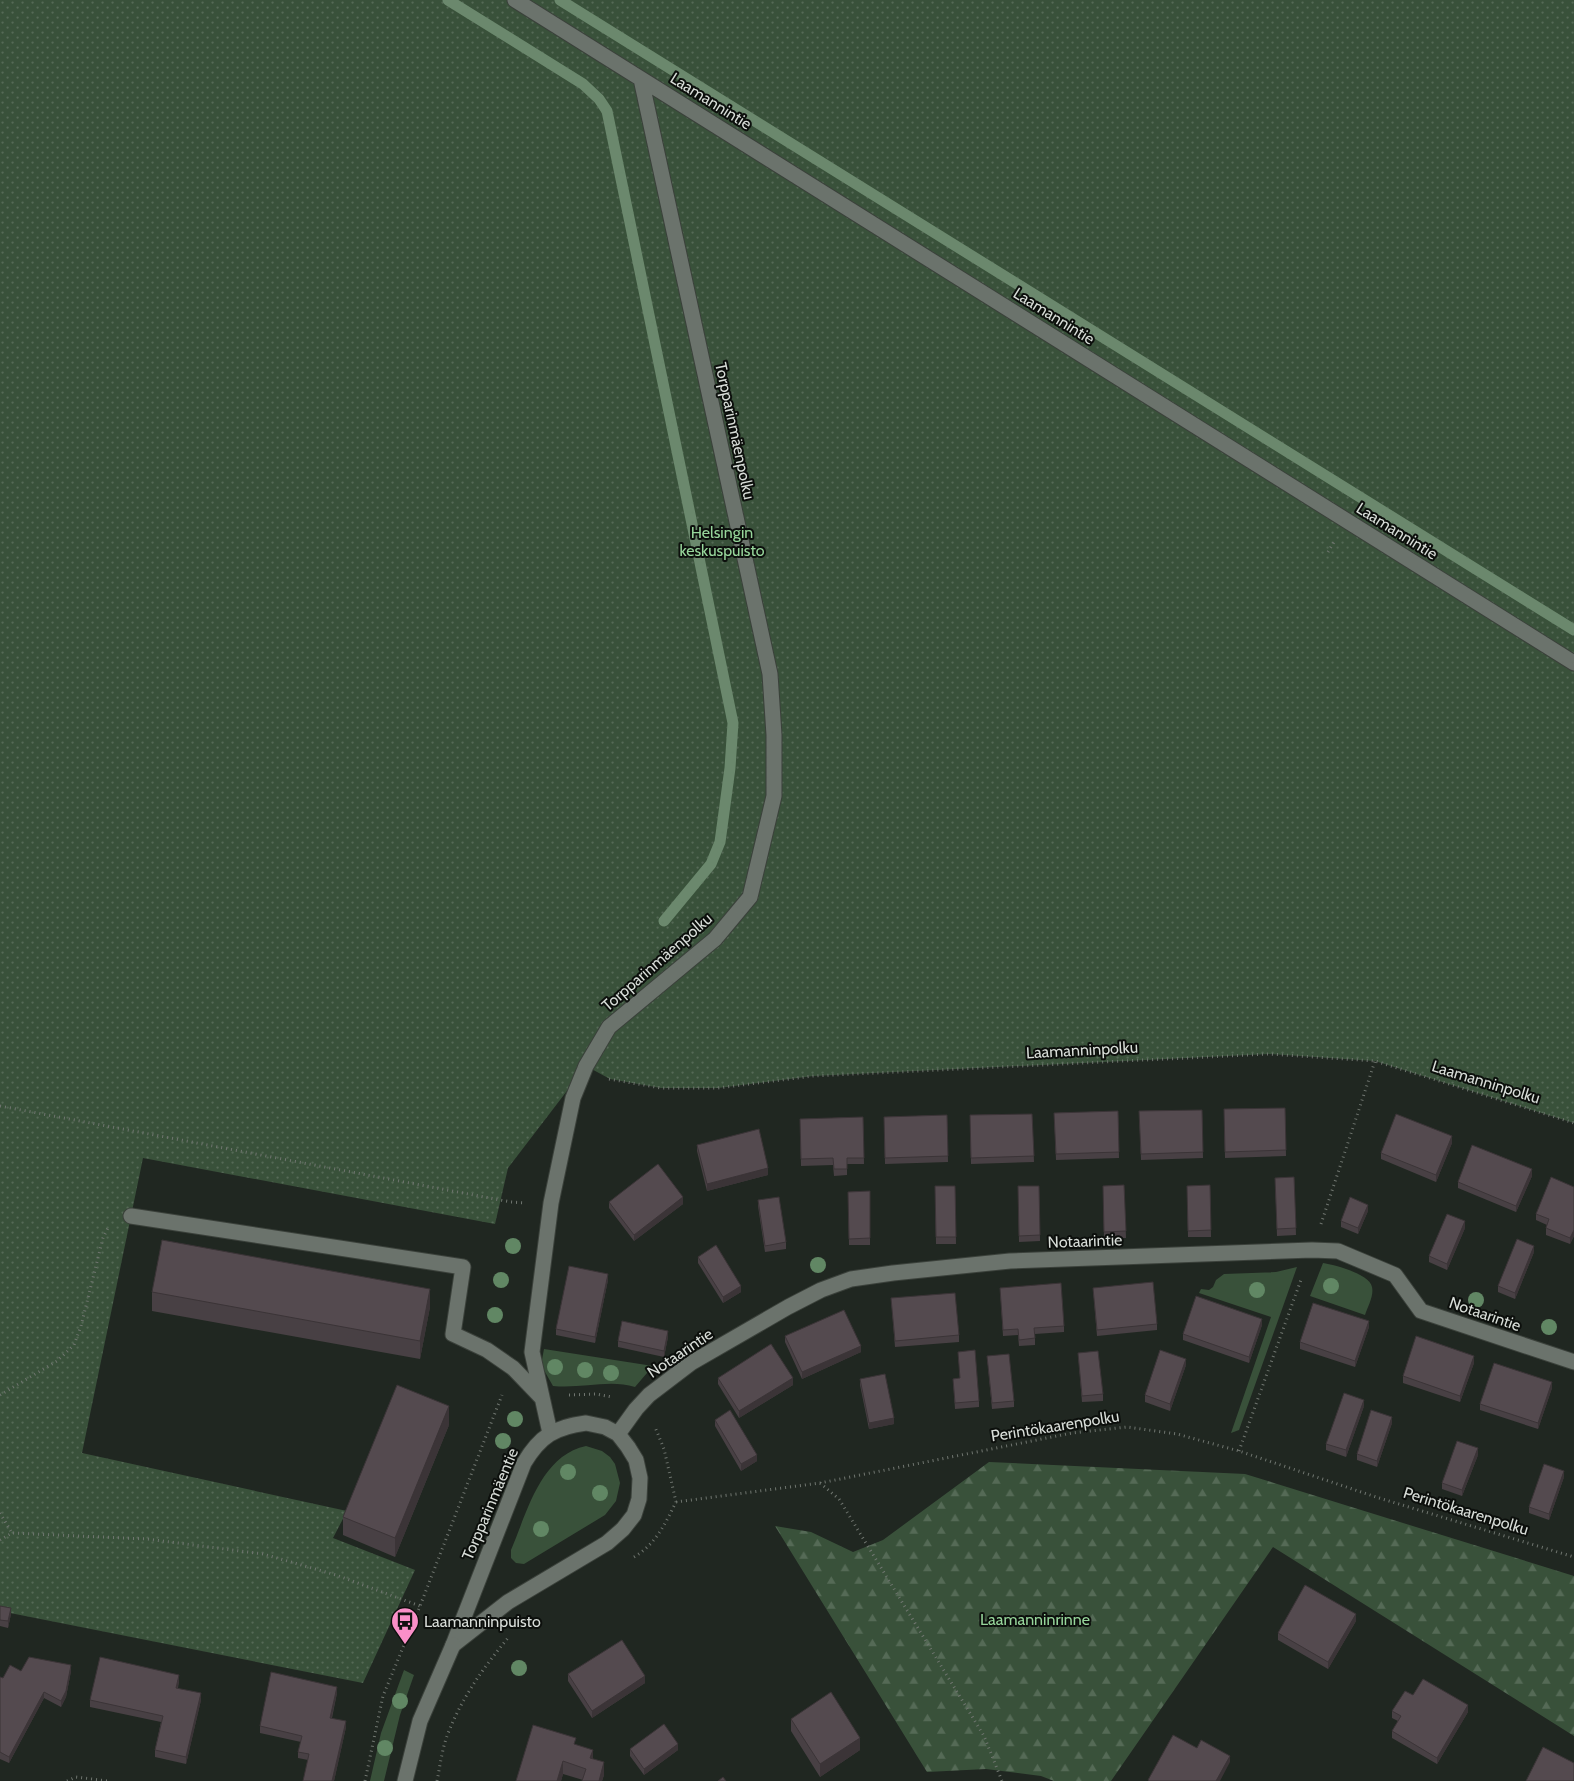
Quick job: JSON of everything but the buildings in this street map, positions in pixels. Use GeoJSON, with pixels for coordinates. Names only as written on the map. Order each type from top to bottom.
{"type":"FeatureCollection","features":[{"type":"Feature","properties":{"kind":"street","name":"Laamannintie"},"geometry":{"type":"LineString","coordinates":[[515,0],[1574,663]]}},
{"type":"Feature","properties":{"kind":"street","name":"Torpparinmäenpolku"},"geometry":{"type":"LineString","coordinates":[[550,1433],[532,1352],[551,1203],[573,1098],[586,1066],[610,1027],[715,939],[750,897],[774,796],[774,736],[770,674],[641,79]]}},
{"type":"Feature","properties":{"kind":"street"},"geometry":{"type":"LineString","coordinates":[[131,1216],[463,1267],[453,1334],[487,1350],[513,1368],[541,1398]]}},
{"type":"Feature","properties":{"kind":"street","name":"Notaarintie"},"geometry":{"type":"LineString","coordinates":[[618,1434],[649,1395],[691,1363],[821,1290],[851,1279],[1010,1261],[1312,1250],[1338,1251],[1395,1275],[1421,1311],[1574,1362]]}},
{"type":"Feature","properties":{"kind":"street","name":"Torpparinmäentie"},"geometry":{"type":"LineString","coordinates":[[405,1781],[420,1721],[453,1645],[524,1464],[534,1447],[550,1433],[567,1426],[586,1423],[605,1427],[618,1434],[636,1460],[640,1478],[639,1499],[634,1515],[623,1529],[607,1543],[508,1602],[453,1645]]}},
{"type":"Feature","properties":{"kind":"path","name":"Laamanninpolku"},"geometry":{"type":"LineString","coordinates":[[586,1066],[610,1080],[661,1088],[718,1088],[813,1076],[1269,1054],[1375,1061],[1574,1123]]}},
{"type":"Feature","properties":{"kind":"path"},"geometry":{"type":"LineString","coordinates":[[0,1106],[512,1202],[551,1203]]}},
{"type":"Feature","properties":{"kind":"path"},"geometry":{"type":"LineString","coordinates":[[0,1395],[57,1361],[74,1345],[81,1326],[103,1238],[114,1214],[131,1216]]}},
{"type":"Feature","properties":{"kind":"path"},"geometry":{"type":"LineString","coordinates":[[364,1781],[383,1696],[513,1368]]}},
{"type":"Feature","properties":{"kind":"path","name":"Perintökaarenpolku"},"geometry":{"type":"LineString","coordinates":[[676,1502],[820,1483],[1072,1433],[1127,1427],[1177,1434],[1239,1451],[1379,1498],[1574,1557]]}},
{"type":"Feature","properties":{"kind":"path"},"geometry":{"type":"LineString","coordinates":[[820,1483],[839,1499],[984,1736],[1002,1781]]}},
{"type":"Feature","properties":{"kind":"path"},"geometry":{"type":"LineString","coordinates":[[0,1513],[12,1533]]}},
{"type":"Feature","properties":{"kind":"path"},"geometry":{"type":"LineString","coordinates":[[0,1540],[12,1533],[148,1539],[262,1554],[336,1575],[420,1606]]}},
{"type":"Feature","properties":{"kind":"path"},"geometry":{"type":"LineString","coordinates":[[67,1781],[76,1777],[108,1781]]}},
{"type":"Feature","properties":{"kind":"green space","name":"Helsingin keskuspuisto"},"geometry":{"type":"Polygon","coordinates":[[[0,0],[1574,0],[1574,1123],[1375,1061],[1269,1054],[813,1076],[718,1088],[661,1088],[610,1079],[586,1066],[508,1168],[495,1224],[143,1158],[82,1453],[347,1511],[333,1538],[415,1570],[363,1683],[0,1611],[0,0]]]}},
{"type":"Feature","properties":{"kind":"green space"},"geometry":{"type":"Polygon","coordinates":[[[1323,1263],[1359,1274],[1370,1282],[1372,1294],[1365,1315],[1310,1296],[1323,1263]]]}},
{"type":"Feature","properties":{"kind":"green space"},"geometry":{"type":"Polygon","coordinates":[[[1297,1267],[1239,1430],[1231,1433],[1271,1317],[1199,1293],[1201,1289],[1209,1290],[1213,1287],[1216,1280],[1224,1274],[1276,1272],[1297,1267]]]}},
{"type":"Feature","properties":{"kind":"green space"},"geometry":{"type":"Polygon","coordinates":[[[544,1349],[653,1366],[635,1387],[615,1384],[553,1386],[541,1365],[544,1349]]]}},
{"type":"Feature","properties":{"kind":"green space"},"geometry":{"type":"Polygon","coordinates":[[[586,1446],[602,1451],[615,1464],[620,1483],[616,1501],[605,1515],[524,1564],[516,1563],[511,1558],[511,1550],[537,1488],[557,1461],[570,1452],[586,1446]]]}},
{"type":"Feature","properties":{"kind":"green space","name":"Laamanninrinne"},"geometry":{"type":"Polygon","coordinates":[[[989,1462],[1245,1474],[1574,1576],[1574,1736],[1273,1547],[1111,1781],[1054,1781],[1041,1776],[986,1769],[927,1772],[775,1526],[811,1532],[853,1552],[883,1540],[989,1462]]]}},
{"type":"Feature","properties":{"kind":"green space"},"geometry":{"type":"Polygon","coordinates":[[[404,1670],[414,1675],[400,1715],[384,1781],[370,1781],[381,1733],[404,1670]]]}},
{"type":"Feature","properties":{"kind":"waterway"},"geometry":{"type":"LineString","coordinates":[[448,0],[583,84],[599,99],[607,111],[733,723],[730,768],[720,842],[711,864],[664,921]]}},
{"type":"Feature","properties":{"kind":"waterway"},"geometry":{"type":"LineString","coordinates":[[560,0],[1574,630]]}},
{"type":"Feature","properties":{"kind":"place","name":"Laamanninpuisto"},"geometry":{"type":"Point","coordinates":[405,1645]}}]}
